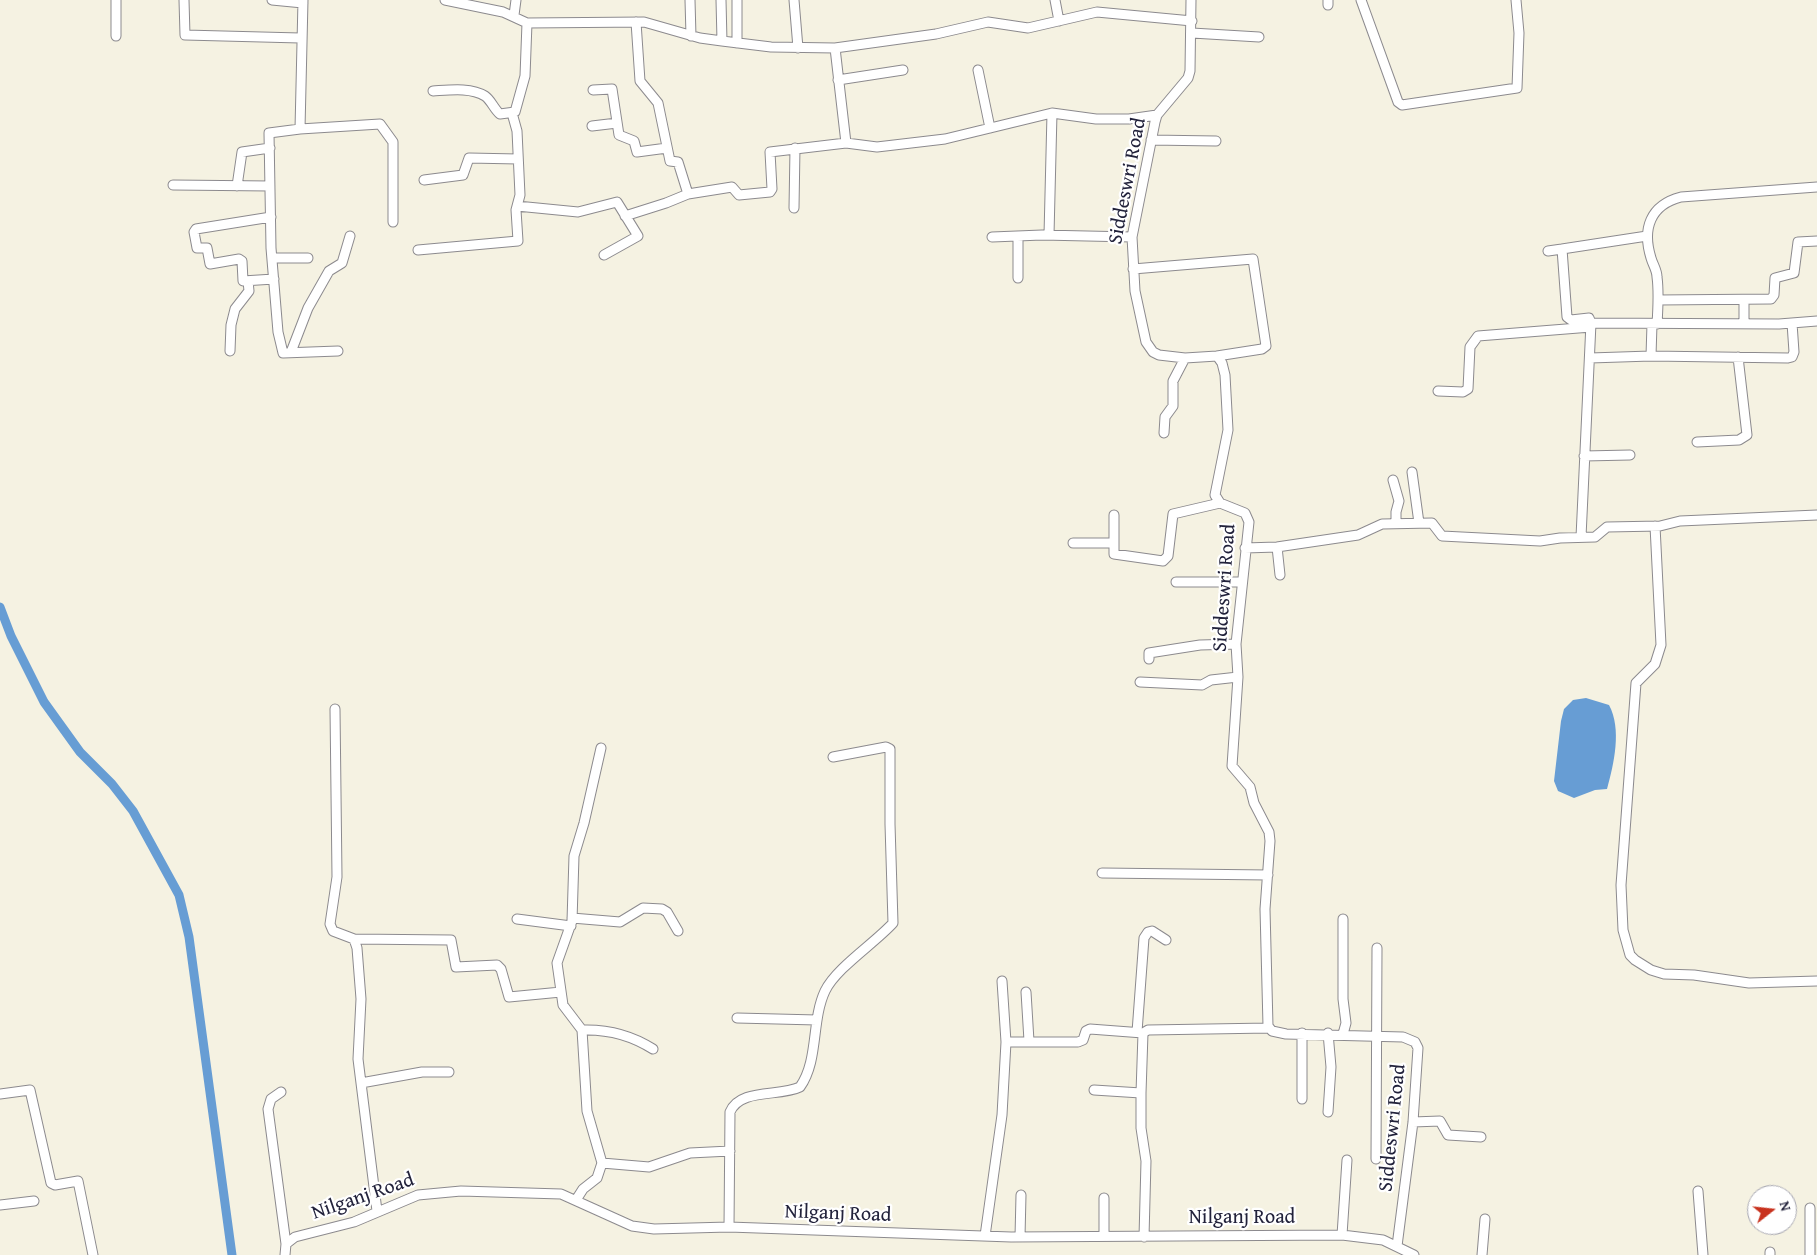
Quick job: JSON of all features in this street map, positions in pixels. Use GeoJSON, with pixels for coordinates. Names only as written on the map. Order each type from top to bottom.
{"type":"FeatureCollection","features":[{"type":"Feature","properties":{"kind":"street"},"geometry":{"type":"LineString","coordinates":[[116,0],[116,36]]}},
{"type":"Feature","properties":{"kind":"street"},"geometry":{"type":"LineString","coordinates":[[184,0],[185,35],[300,38]]}},
{"type":"Feature","properties":{"kind":"street"},"geometry":{"type":"LineString","coordinates":[[272,0],[303,1],[300,38],[300,130]]}},
{"type":"Feature","properties":{"kind":"street"},"geometry":{"type":"LineString","coordinates":[[445,0],[514,15],[527,23],[636,22],[722,42],[798,48],[835,48],[936,34],[988,22],[1025,28],[1096,12],[1192,21]]}},
{"type":"Feature","properties":{"kind":"street"},"geometry":{"type":"LineString","coordinates":[[514,15],[516,0]]}},
{"type":"Feature","properties":{"kind":"street"},"geometry":{"type":"LineString","coordinates":[[690,0],[691,36]]}},
{"type":"Feature","properties":{"kind":"street"},"geometry":{"type":"LineString","coordinates":[[721,0],[722,42]]}},
{"type":"Feature","properties":{"kind":"street"},"geometry":{"type":"LineString","coordinates":[[737,0],[737,43]]}},
{"type":"Feature","properties":{"kind":"street"},"geometry":{"type":"LineString","coordinates":[[794,0],[798,48]]}},
{"type":"Feature","properties":{"kind":"street"},"geometry":{"type":"LineString","coordinates":[[1055,0],[1059,21]]}},
{"type":"Feature","properties":{"kind":"street","name":"Siddeswri Road"},"geometry":{"type":"LineString","coordinates":[[1191,0],[1192,33],[1189,74],[1157,115],[1132,237],[1133,269],[1143,332],[1149,349],[1159,355],[1185,358],[1217,356],[1224,368],[1228,415],[1226,444],[1214,490],[1220,503],[1240,509],[1248,517],[1236,644],[1238,677],[1232,766],[1250,787],[1254,802],[1269,832],[1265,909],[1269,1028]]}},
{"type":"Feature","properties":{"kind":"street"},"geometry":{"type":"LineString","coordinates":[[1361,0],[1398,102],[1402,105],[1517,88],[1519,33],[1516,0]]}},
{"type":"Feature","properties":{"kind":"street"},"geometry":{"type":"LineString","coordinates":[[636,22],[640,81],[658,103],[671,162],[678,162],[688,194]]}},
{"type":"Feature","properties":{"kind":"street"},"geometry":{"type":"LineString","coordinates":[[434,91],[456,90],[482,94],[487,97],[498,113],[502,115],[512,113],[517,109],[525,76],[527,23]]}},
{"type":"Feature","properties":{"kind":"street"},"geometry":{"type":"LineString","coordinates":[[1192,33],[1259,38]]}},
{"type":"Feature","properties":{"kind":"street"},"geometry":{"type":"LineString","coordinates":[[835,48],[846,143]]}},
{"type":"Feature","properties":{"kind":"street"},"geometry":{"type":"LineString","coordinates":[[838,80],[903,70]]}},
{"type":"Feature","properties":{"kind":"street"},"geometry":{"type":"LineString","coordinates":[[978,70],[990,128]]}},
{"type":"Feature","properties":{"kind":"street"},"geometry":{"type":"LineString","coordinates":[[593,90],[612,89],[616,122],[620,136],[634,141],[637,152],[667,148]]}},
{"type":"Feature","properties":{"kind":"street"},"geometry":{"type":"LineString","coordinates":[[418,250],[518,241],[517,206],[520,195],[517,131],[512,113]]}},
{"type":"Feature","properties":{"kind":"street"},"geometry":{"type":"LineString","coordinates":[[624,216],[688,194],[732,187],[738,195],[770,192],[772,189],[770,152],[846,143],[877,147],[945,139],[1052,113],[1096,119],[1129,119],[1157,115]]}},
{"type":"Feature","properties":{"kind":"street"},"geometry":{"type":"LineString","coordinates":[[1049,235],[1052,113]]}},
{"type":"Feature","properties":{"kind":"street"},"geometry":{"type":"LineString","coordinates":[[592,126],[616,122]]}},
{"type":"Feature","properties":{"kind":"street"},"geometry":{"type":"LineString","coordinates":[[338,351],[282,351],[272,258],[268,167],[270,131],[382,125],[394,142],[393,222]]}},
{"type":"Feature","properties":{"kind":"street"},"geometry":{"type":"LineString","coordinates":[[1151,140],[1216,142]]}},
{"type":"Feature","properties":{"kind":"street"},"geometry":{"type":"LineString","coordinates":[[237,186],[242,152],[270,148]]}},
{"type":"Feature","properties":{"kind":"street"},"geometry":{"type":"LineString","coordinates":[[794,148],[794,208]]}},
{"type":"Feature","properties":{"kind":"street"},"geometry":{"type":"LineString","coordinates":[[424,180],[463,176],[469,158],[518,159]]}},
{"type":"Feature","properties":{"kind":"street"},"geometry":{"type":"LineString","coordinates":[[173,185],[270,186]]}},
{"type":"Feature","properties":{"kind":"street"},"geometry":{"type":"LineString","coordinates":[[1651,356],[1658,300],[1657,273],[1650,256],[1647,236],[1652,216],[1665,202],[1673,199],[1817,187]]}},
{"type":"Feature","properties":{"kind":"street"},"geometry":{"type":"LineString","coordinates":[[517,206],[581,212],[615,202],[618,203],[624,216],[638,236],[604,255]]}},
{"type":"Feature","properties":{"kind":"street"},"geometry":{"type":"LineString","coordinates":[[271,217],[194,231],[197,248],[207,248],[210,264],[241,259],[242,280],[274,279]]}},
{"type":"Feature","properties":{"kind":"street"},"geometry":{"type":"LineString","coordinates":[[291,352],[307,310],[329,271],[342,263],[350,236]]}},
{"type":"Feature","properties":{"kind":"street"},"geometry":{"type":"LineString","coordinates":[[992,236],[1132,237]]}},
{"type":"Feature","properties":{"kind":"street"},"geometry":{"type":"LineString","coordinates":[[1018,236],[1018,278]]}},
{"type":"Feature","properties":{"kind":"street"},"geometry":{"type":"LineString","coordinates":[[1548,251],[1647,236]]}},
{"type":"Feature","properties":{"kind":"street"},"geometry":{"type":"LineString","coordinates":[[1658,300],[1771,299],[1774,295],[1775,278],[1794,273],[1798,242],[1817,241]]}},
{"type":"Feature","properties":{"kind":"street"},"geometry":{"type":"LineString","coordinates":[[1562,250],[1567,317],[1572,320],[1589,318],[1591,325],[1581,537]]}},
{"type":"Feature","properties":{"kind":"street"},"geometry":{"type":"LineString","coordinates":[[272,258],[308,258]]}},
{"type":"Feature","properties":{"kind":"street"},"geometry":{"type":"LineString","coordinates":[[1133,269],[1253,259],[1266,346],[1262,349],[1217,356]]}},
{"type":"Feature","properties":{"kind":"street"},"geometry":{"type":"LineString","coordinates":[[230,351],[231,322],[236,306],[249,291],[248,280]]}},
{"type":"Feature","properties":{"kind":"street"},"geometry":{"type":"LineString","coordinates":[[1744,300],[1744,324]]}},
{"type":"Feature","properties":{"kind":"street"},"geometry":{"type":"LineString","coordinates":[[1438,391],[1463,392],[1468,389],[1470,347],[1478,336],[1591,325],[1744,324],[1817,321]]}},
{"type":"Feature","properties":{"kind":"street"},"geometry":{"type":"LineString","coordinates":[[1590,358],[1651,356],[1792,357],[1794,352],[1792,323]]}},
{"type":"Feature","properties":{"kind":"street"},"geometry":{"type":"LineString","coordinates":[[1697,442],[1740,440],[1747,435],[1738,357]]}},
{"type":"Feature","properties":{"kind":"street"},"geometry":{"type":"LineString","coordinates":[[1164,433],[1165,417],[1174,406],[1173,381],[1185,358]]}},
{"type":"Feature","properties":{"kind":"street"},"geometry":{"type":"LineString","coordinates":[[1584,456],[1630,455]]}},
{"type":"Feature","properties":{"kind":"street"},"geometry":{"type":"LineString","coordinates":[[1412,472],[1419,523]]}},
{"type":"Feature","properties":{"kind":"street"},"geometry":{"type":"LineString","coordinates":[[1393,480],[1398,501],[1396,523]]}},
{"type":"Feature","properties":{"kind":"street"},"geometry":{"type":"LineString","coordinates":[[1114,515],[1113,543],[1116,555],[1166,561],[1173,514],[1220,503]]}},
{"type":"Feature","properties":{"kind":"street"},"geometry":{"type":"LineString","coordinates":[[1245,548],[1277,547],[1358,535],[1379,524],[1396,523],[1433,523],[1442,536],[1540,541],[1595,537],[1607,527],[1655,526],[1680,521],[1817,515]]}},
{"type":"Feature","properties":{"kind":"street"},"geometry":{"type":"LineString","coordinates":[[1655,526],[1661,640],[1655,664],[1636,683],[1621,885],[1623,930],[1627,948],[1635,960],[1657,973],[1694,975],[1749,984],[1817,981]]}},
{"type":"Feature","properties":{"kind":"street"},"geometry":{"type":"LineString","coordinates":[[1073,543],[1113,543]]}},
{"type":"Feature","properties":{"kind":"street"},"geometry":{"type":"LineString","coordinates":[[1277,547],[1280,575]]}},
{"type":"Feature","properties":{"kind":"street"},"geometry":{"type":"LineString","coordinates":[[1176,582],[1241,582]]}},
{"type":"Feature","properties":{"kind":"street"},"geometry":{"type":"LineString","coordinates":[[1149,659],[1149,654],[1152,651],[1166,652],[1200,645],[1236,644]]}},
{"type":"Feature","properties":{"kind":"street"},"geometry":{"type":"LineString","coordinates":[[1140,682],[1202,685],[1211,680],[1238,677]]}},
{"type":"Feature","properties":{"kind":"street"},"geometry":{"type":"LineString","coordinates":[[335,709],[337,877],[330,924],[333,931],[354,939],[451,940],[456,966],[497,966],[502,969],[510,997],[561,992]]}},
{"type":"Feature","properties":{"kind":"street"},"geometry":{"type":"LineString","coordinates":[[729,1227],[730,1112],[736,1102],[800,1087],[806,1078],[816,1020],[821,1000],[828,985],[891,926],[894,919],[890,834],[890,749],[886,747],[833,757]]}},
{"type":"Feature","properties":{"kind":"street"},"geometry":{"type":"LineString","coordinates":[[576,1200],[583,1189],[597,1178],[602,1163],[587,1111],[582,1030],[563,1005],[557,963],[571,922],[574,856],[601,748]]}},
{"type":"Feature","properties":{"kind":"street"},"geometry":{"type":"LineString","coordinates":[[1102,873],[1268,875]]}},
{"type":"Feature","properties":{"kind":"street"},"geometry":{"type":"LineString","coordinates":[[517,919],[620,922],[643,908],[662,908],[667,912],[678,931]]}},
{"type":"Feature","properties":{"kind":"street"},"geometry":{"type":"LineString","coordinates":[[1343,1034],[1346,1023],[1343,998],[1344,919]]}},
{"type":"Feature","properties":{"kind":"street"},"geometry":{"type":"LineString","coordinates":[[1144,1237],[1146,1161],[1141,1128],[1140,1032],[1144,938],[1148,932],[1152,931],[1166,940]]}},
{"type":"Feature","properties":{"kind":"street"},"geometry":{"type":"LineString","coordinates":[[354,939],[358,948],[361,999],[358,1059],[377,1211]]}},
{"type":"Feature","properties":{"kind":"street"},"geometry":{"type":"LineString","coordinates":[[1376,1159],[1377,948]]}},
{"type":"Feature","properties":{"kind":"street"},"geometry":{"type":"LineString","coordinates":[[985,1236],[1002,1116],[1006,1042],[1002,981]]}},
{"type":"Feature","properties":{"kind":"street"},"geometry":{"type":"LineString","coordinates":[[1006,1042],[1029,1041],[1026,992]]}},
{"type":"Feature","properties":{"kind":"street"},"geometry":{"type":"LineString","coordinates":[[737,1018],[816,1020]]}},
{"type":"Feature","properties":{"kind":"street","name":"Siddeswri Road"},"geometry":{"type":"LineString","coordinates":[[1029,1041],[1081,1042],[1086,1032],[1090,1029],[1140,1032],[1148,1030],[1269,1028],[1286,1034],[1376,1034],[1403,1037],[1415,1042],[1418,1048],[1413,1122],[1397,1246]]}},
{"type":"Feature","properties":{"kind":"street"},"geometry":{"type":"LineString","coordinates":[[582,1030],[614,1032],[633,1038],[653,1050]]}},
{"type":"Feature","properties":{"kind":"street"},"geometry":{"type":"LineString","coordinates":[[1302,1033],[1302,1099]]}},
{"type":"Feature","properties":{"kind":"street"},"geometry":{"type":"LineString","coordinates":[[1328,1034],[1331,1067],[1328,1112]]}},
{"type":"Feature","properties":{"kind":"street"},"geometry":{"type":"LineString","coordinates":[[361,1083],[422,1072],[449,1072]]}},
{"type":"Feature","properties":{"kind":"street"},"geometry":{"type":"LineString","coordinates":[[0,1094],[30,1090],[51,1183],[55,1185],[78,1181],[92,1255]]}},
{"type":"Feature","properties":{"kind":"street"},"geometry":{"type":"LineString","coordinates":[[1094,1090],[1140,1093]]}},
{"type":"Feature","properties":{"kind":"street"},"geometry":{"type":"LineString","coordinates":[[281,1092],[271,1099],[268,1109],[286,1244],[285,1255]]}},
{"type":"Feature","properties":{"kind":"street"},"geometry":{"type":"LineString","coordinates":[[1413,1122],[1440,1121],[1448,1135],[1481,1137]]}},
{"type":"Feature","properties":{"kind":"street"},"geometry":{"type":"LineString","coordinates":[[602,1163],[649,1166],[690,1153],[730,1151]]}},
{"type":"Feature","properties":{"kind":"street"},"geometry":{"type":"LineString","coordinates":[[1342,1235],[1347,1160]]}},
{"type":"Feature","properties":{"kind":"street"},"geometry":{"type":"LineString","coordinates":[[1698,1191],[1703,1255]]}},
{"type":"Feature","properties":{"kind":"street","name":"Nilganj Road"},"geometry":{"type":"LineString","coordinates":[[286,1244],[295,1237],[334,1229],[404,1199],[430,1192],[554,1193],[576,1200],[632,1226],[644,1228],[729,1227],[1020,1237],[1342,1235],[1374,1238],[1397,1246],[1414,1255]]}},
{"type":"Feature","properties":{"kind":"street"},"geometry":{"type":"LineString","coordinates":[[1020,1237],[1021,1195]]}},
{"type":"Feature","properties":{"kind":"street"},"geometry":{"type":"LineString","coordinates":[[1104,1198],[1104,1235]]}},
{"type":"Feature","properties":{"kind":"street"},"geometry":{"type":"LineString","coordinates":[[0,1205],[34,1201]]}},
{"type":"Feature","properties":{"kind":"street"},"geometry":{"type":"LineString","coordinates":[[1810,1208],[1810,1255]]}},
{"type":"Feature","properties":{"kind":"street"},"geometry":{"type":"LineString","coordinates":[[1482,1255],[1485,1219]]}},
{"type":"Feature","properties":{"kind":"water"},"geometry":{"type":"Polygon","coordinates":[[[1586,698],[1609,705],[1615,725],[1616,747],[1607,789],[1595,790],[1574,798],[1558,791],[1554,781],[1561,721],[1564,709],[1573,700],[1586,698]]]}},
{"type":"Feature","properties":{"kind":"waterway"},"geometry":{"type":"LineString","coordinates":[[0,607],[11,636],[44,702],[80,752],[112,784],[133,811],[179,895],[189,937],[232,1255]]}}]}
